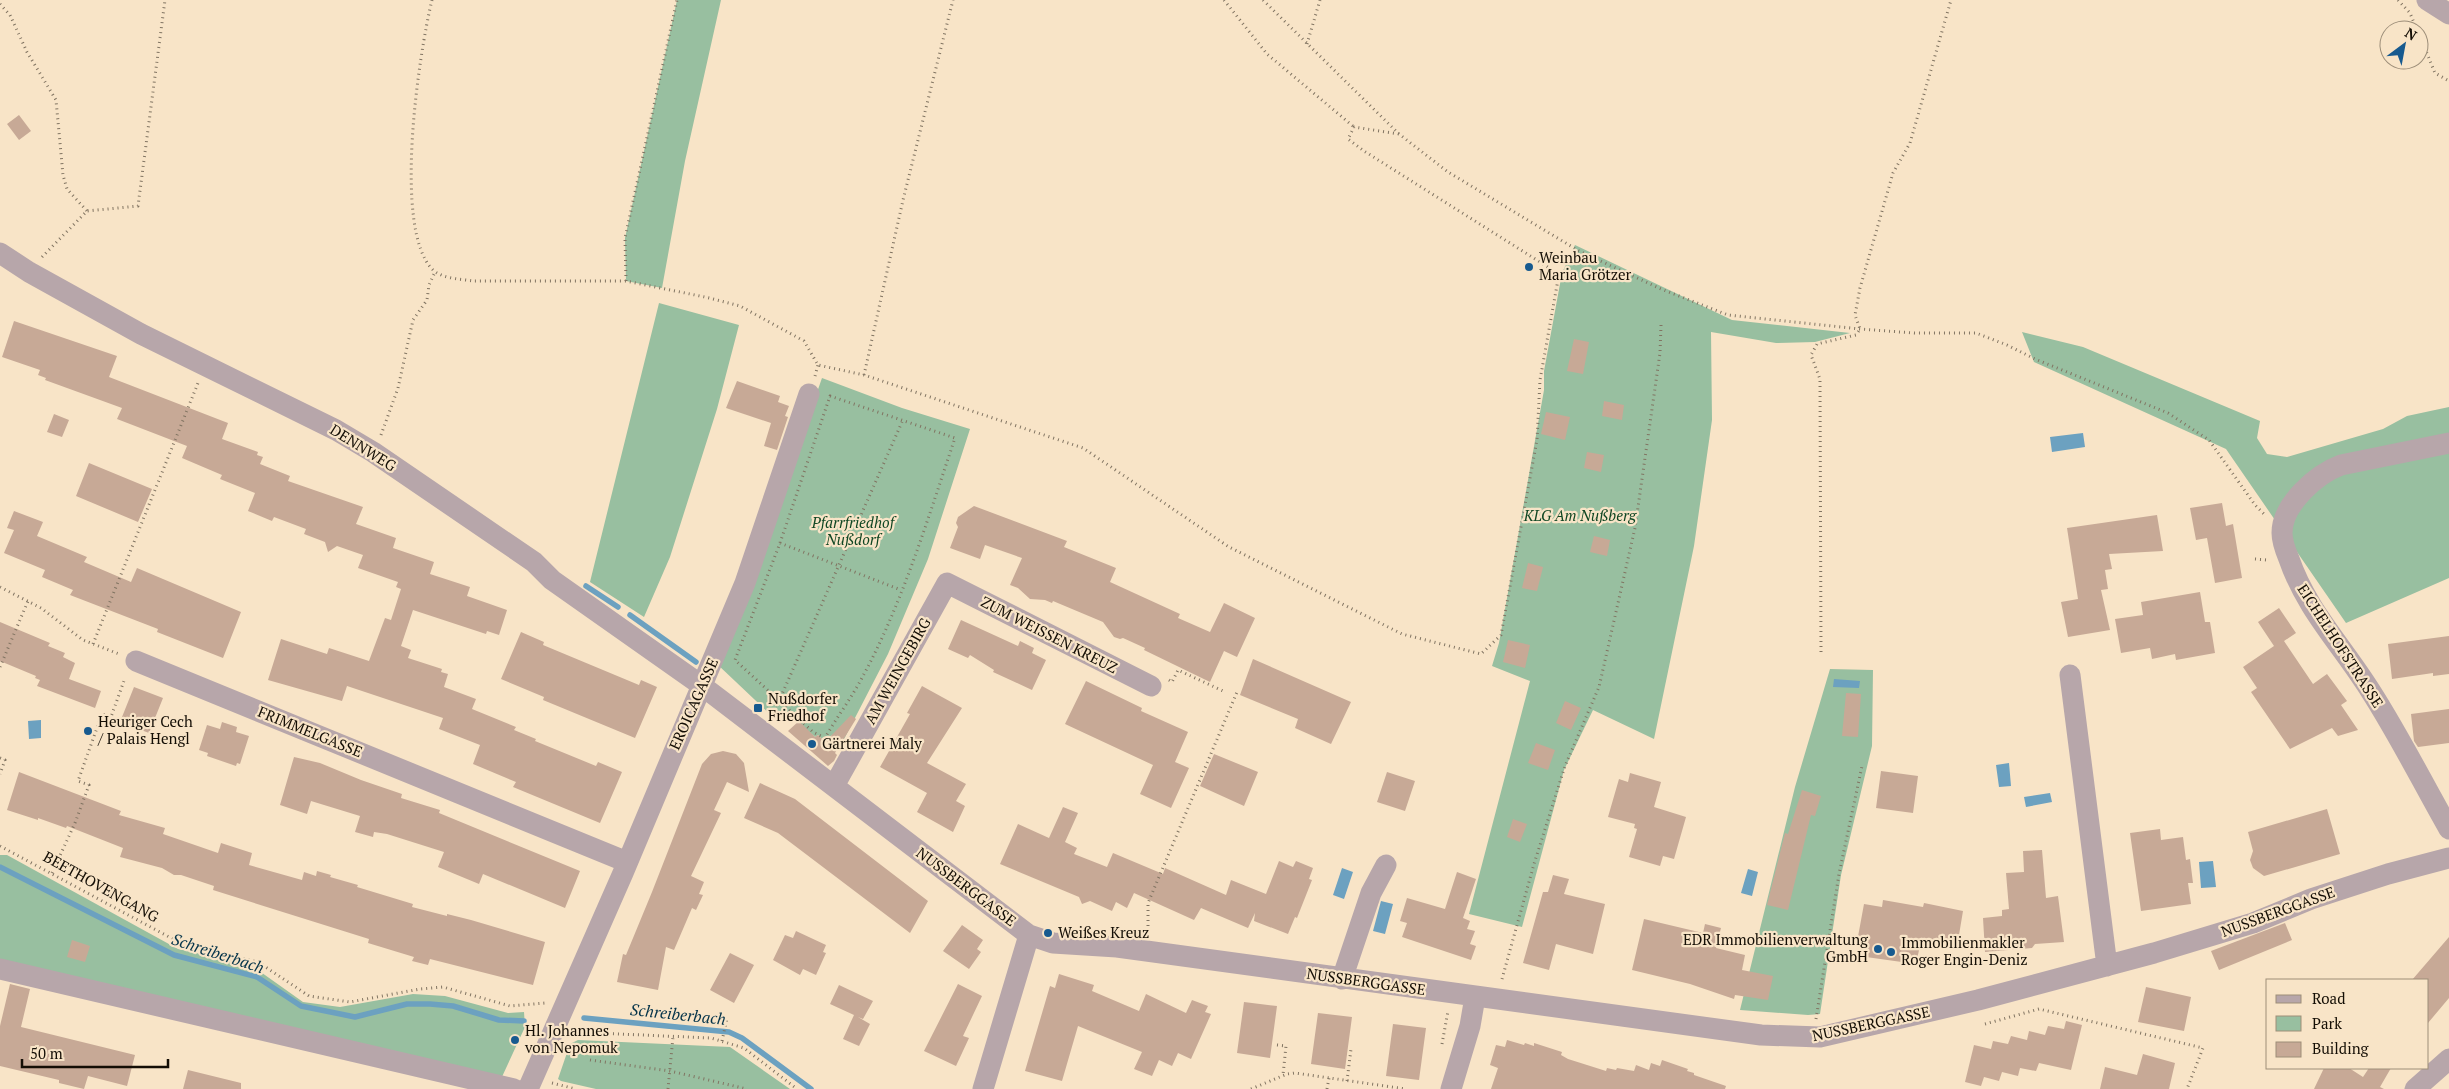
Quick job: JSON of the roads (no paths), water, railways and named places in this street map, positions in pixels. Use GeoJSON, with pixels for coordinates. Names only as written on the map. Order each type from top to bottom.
{"type":"FeatureCollection","features":[{"type":"Feature","properties":{"kind":"street"},"geometry":{"type":"LineString","coordinates":[[2427,0],[2449,14]]}},
{"type":"Feature","properties":{"kind":"street","name":"DENNWEG"},"geometry":{"type":"LineString","coordinates":[[0,253],[29,272],[205,366],[299,410],[373,452],[534,562],[552,580],[701,684]]}},
{"type":"Feature","properties":{"kind":"street","name":"EROICAGASSE"},"geometry":{"type":"LineString","coordinates":[[528,1089],[627,862],[701,684],[716,654],[759,546],[809,394]]}},
{"type":"Feature","properties":{"kind":"street","name":"EICHELHOFSTRASSE"},"geometry":{"type":"LineString","coordinates":[[2449,443],[2341,465],[2329,470],[2315,479],[2296,499],[2288,512],[2282,532],[2294,576],[2305,598],[2365,681],[2449,829]]}},
{"type":"Feature","properties":{"kind":"street","name":"ZUM WEISSEN KREUZ"},"geometry":{"type":"LineString","coordinates":[[947,583],[1152,686]]}},
{"type":"Feature","properties":{"kind":"street","name":"AM WEINGEBIRG"},"geometry":{"type":"LineString","coordinates":[[834,786],[947,583]]}},
{"type":"Feature","properties":{"kind":"street","name":"FRIMMELGASSE"},"geometry":{"type":"LineString","coordinates":[[134,660],[627,862]]}},
{"type":"Feature","properties":{"kind":"street"},"geometry":{"type":"LineString","coordinates":[[2070,675],[2107,966]]}},
{"type":"Feature","properties":{"kind":"street","name":"NUSSBERGGASSE"},"geometry":{"type":"LineString","coordinates":[[701,684],[1029,935],[1053,943],[1117,947],[1761,1035],[1820,1037],[1978,1000],[2107,966],[2253,923],[2311,899],[2388,874],[2449,858]]}},
{"type":"Feature","properties":{"kind":"street"},"geometry":{"type":"LineString","coordinates":[[1342,979],[1371,893],[1386,865]]}},
{"type":"Feature","properties":{"kind":"street"},"geometry":{"type":"LineString","coordinates":[[983,1089],[1029,935]]}},
{"type":"Feature","properties":{"kind":"street"},"geometry":{"type":"LineString","coordinates":[[0,969],[514,1089]]}},
{"type":"Feature","properties":{"kind":"street"},"geometry":{"type":"LineString","coordinates":[[1451,1089],[1470,1026],[1475,997]]}},
{"type":"Feature","properties":{"kind":"street"},"geometry":{"type":"LineString","coordinates":[[2415,1089],[2449,1059]]}},
{"type":"Feature","properties":{"kind":"water"},"geometry":{"type":"Polygon","coordinates":[[[2083,433],[2085,447],[2052,452],[2050,437],[2083,433]]]}},
{"type":"Feature","properties":{"kind":"water"},"geometry":{"type":"Polygon","coordinates":[[[1834,679],[1860,681],[1859,688],[1833,687],[1834,679]]]}},
{"type":"Feature","properties":{"kind":"water"},"geometry":{"type":"Polygon","coordinates":[[[41,720],[41,738],[29,739],[28,721],[41,720]]]}},
{"type":"Feature","properties":{"kind":"water"},"geometry":{"type":"Polygon","coordinates":[[[2009,763],[2011,786],[1999,787],[1996,765],[2009,763]]]}},
{"type":"Feature","properties":{"kind":"water"},"geometry":{"type":"Polygon","coordinates":[[[2050,793],[2052,802],[2026,807],[2024,797],[2050,793]]]}},
{"type":"Feature","properties":{"kind":"water"},"geometry":{"type":"Polygon","coordinates":[[[2213,861],[2216,887],[2201,888],[2199,862],[2213,861]]]}},
{"type":"Feature","properties":{"kind":"water"},"geometry":{"type":"Polygon","coordinates":[[[1342,868],[1353,872],[1344,899],[1333,895],[1342,868]]]}},
{"type":"Feature","properties":{"kind":"water"},"geometry":{"type":"Polygon","coordinates":[[[1748,869],[1758,872],[1752,896],[1741,893],[1748,869]]]}},
{"type":"Feature","properties":{"kind":"water"},"geometry":{"type":"Polygon","coordinates":[[[1381,901],[1393,904],[1385,934],[1373,931],[1381,901]]]}},
{"type":"Feature","properties":{"kind":"waterway"},"geometry":{"type":"LineString","coordinates":[[586,586],[618,607]]}},
{"type":"Feature","properties":{"kind":"waterway"},"geometry":{"type":"LineString","coordinates":[[630,615],[696,662]]}},
{"type":"Feature","properties":{"kind":"waterway","name":"Schreiberbach"},"geometry":{"type":"LineString","coordinates":[[0,867],[174,955],[257,977],[301,1006],[355,1017],[407,1004],[430,1004],[453,1006],[499,1020],[524,1021]]}},
{"type":"Feature","properties":{"kind":"waterway","name":"Schreiberbach"},"geometry":{"type":"LineString","coordinates":[[584,1018],[729,1032],[742,1038],[811,1089]]}},
{"type":"Feature","properties":{"kind":"place","name":"Weinbau Maria Grötzer"},"geometry":{"type":"Point","coordinates":[1529,267]}},
{"type":"Feature","properties":{"kind":"place","name":"Nußdorfer Friedhof"},"geometry":{"type":"Point","coordinates":[758,708]}},
{"type":"Feature","properties":{"kind":"place","name":"Heuriger Cech / Palais Hengl"},"geometry":{"type":"Point","coordinates":[88,731]}},
{"type":"Feature","properties":{"kind":"place","name":"Gärtnerei Maly"},"geometry":{"type":"Point","coordinates":[812,744]}},
{"type":"Feature","properties":{"kind":"place","name":"Weißes Kreuz"},"geometry":{"type":"Point","coordinates":[1048,933]}},
{"type":"Feature","properties":{"kind":"place","name":"EDR Immobilienverwaltung GmbH"},"geometry":{"type":"Point","coordinates":[1878,949]}},
{"type":"Feature","properties":{"kind":"place","name":"Immobilienmakler Roger Engin-Deniz"},"geometry":{"type":"Point","coordinates":[1891,952]}},
{"type":"Feature","properties":{"kind":"place","name":"Hl. Johannes von Nepomuk"},"geometry":{"type":"Point","coordinates":[515,1040]}},
{"type":"Feature","properties":{"kind":"park label","name":"KLG Am Nußberg"},"geometry":{"type":"Point","coordinates":[1580,516]}},
{"type":"Feature","properties":{"kind":"park label","name":"Pfarrfriedhof Nußdorf"},"geometry":{"type":"Point","coordinates":[853,532]}}]}
